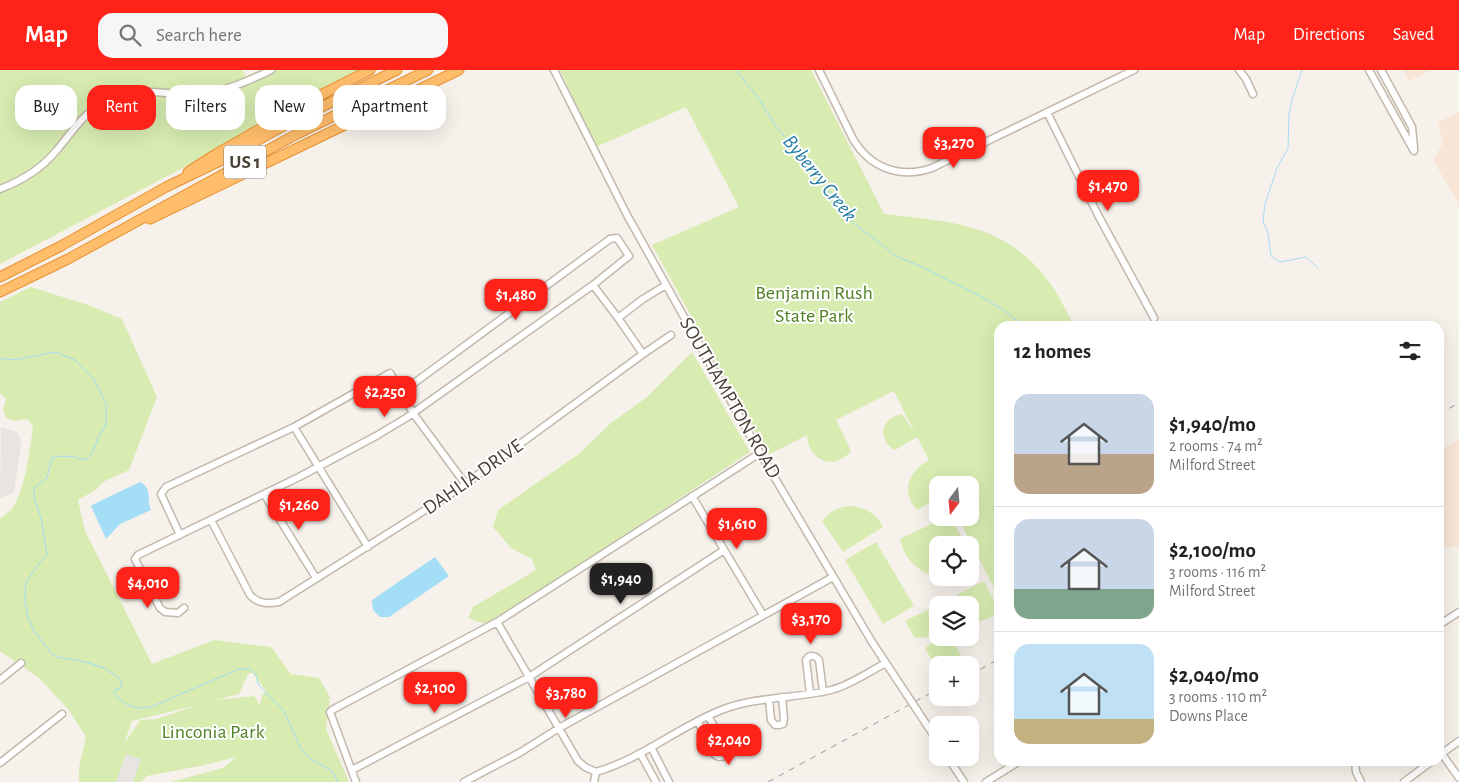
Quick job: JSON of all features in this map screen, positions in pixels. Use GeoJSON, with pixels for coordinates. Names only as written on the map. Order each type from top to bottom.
{"type":"FeatureCollection","features":[{"type":"Feature","properties":{"kind":"highway","name":"US 1"},"geometry":{"type":"LineString","coordinates":[[166,187],[216,154],[307,102],[370,70]]}},
{"type":"Feature","properties":{"kind":"highway","name":"US 1"},"geometry":{"type":"LineString","coordinates":[[0,277],[61,246],[166,187],[220,161],[302,116],[396,70]]}},
{"type":"Feature","properties":{"kind":"highway","name":"US 1"},"geometry":{"type":"LineString","coordinates":[[0,292],[68,259],[296,134],[428,70]]}},
{"type":"Feature","properties":{"kind":"highway","name":"US 1"},"geometry":{"type":"LineString","coordinates":[[104,239],[119,234],[459,70]]}},
{"type":"Feature","properties":{"kind":"street"},"geometry":{"type":"LineString","coordinates":[[0,189],[19,181],[41,166],[56,152],[82,119],[102,104],[126,96],[148,92],[199,94],[212,92],[255,79],[271,70]]}},
{"type":"Feature","properties":{"kind":"street","name":"SOUTHAMPTON ROAD"},"geometry":{"type":"LineString","coordinates":[[554,70],[624,208],[760,453],[886,663],[929,728]]}},
{"type":"Feature","properties":{"kind":"street"},"geometry":{"type":"LineString","coordinates":[[819,70],[852,139],[859,149],[873,162],[885,169],[898,172],[918,172],[932,168],[1134,70]]}},
{"type":"Feature","properties":{"kind":"street"},"geometry":{"type":"LineString","coordinates":[[1239,70],[1246,79],[1253,94]]}},
{"type":"Feature","properties":{"kind":"street"},"geometry":{"type":"LineString","coordinates":[[1369,70],[1414,151],[1412,127],[1381,70]]}},
{"type":"Feature","properties":{"kind":"street"},"geometry":{"type":"LineString","coordinates":[[1047,112],[1098,215],[1154,318]]}},
{"type":"Feature","properties":{"kind":"street"},"geometry":{"type":"LineString","coordinates":[[184,608],[178,613],[165,612],[160,608],[136,559],[138,556],[318,467],[413,414],[593,285],[629,256],[617,238],[610,239],[402,392]]}},
{"type":"Feature","properties":{"kind":"street"},"geometry":{"type":"LineString","coordinates":[[593,285],[643,354]]}},
{"type":"Feature","properties":{"kind":"street"},"geometry":{"type":"LineString","coordinates":[[618,318],[666,285]]}},
{"type":"Feature","properties":{"kind":"street","name":"DAHLIA DRIVE"},"geometry":{"type":"LineString","coordinates":[[211,520],[254,600],[266,603],[279,602],[466,484],[671,335]]}},
{"type":"Feature","properties":{"kind":"street"},"geometry":{"type":"LineString","coordinates":[[180,535],[161,494],[166,487],[294,427],[390,373],[413,414],[466,484]]}},
{"type":"Feature","properties":{"kind":"street"},"geometry":{"type":"LineString","coordinates":[[294,427],[368,547]]}},
{"type":"Feature","properties":{"kind":"street"},"geometry":{"type":"LineString","coordinates":[[356,782],[331,711],[497,622],[760,453]]}},
{"type":"Feature","properties":{"kind":"street"},"geometry":{"type":"LineString","coordinates":[[264,494],[316,578]]}},
{"type":"Feature","properties":{"kind":"street"},"geometry":{"type":"LineString","coordinates":[[692,496],[763,615]]}},
{"type":"Feature","properties":{"kind":"street"},"geometry":{"type":"LineString","coordinates":[[352,770],[529,677],[724,550]]}},
{"type":"Feature","properties":{"kind":"street"},"geometry":{"type":"LineString","coordinates":[[464,782],[521,752],[559,728],[834,576]]}},
{"type":"Feature","properties":{"kind":"street"},"geometry":{"type":"LineString","coordinates":[[1444,622],[1459,612]]}},
{"type":"Feature","properties":{"kind":"street"},"geometry":{"type":"LineString","coordinates":[[497,622],[578,762],[596,772],[615,766],[708,716],[741,704],[838,688],[886,663]]}},
{"type":"Feature","properties":{"kind":"street"},"geometry":{"type":"LineString","coordinates":[[810,693],[806,660],[812,655],[819,660],[822,692]]}},
{"type":"Feature","properties":{"kind":"street"},"geometry":{"type":"LineString","coordinates":[[0,680],[21,663]]}},
{"type":"Feature","properties":{"kind":"street"},"geometry":{"type":"LineString","coordinates":[[769,699],[772,722],[779,726],[784,719],[782,697]]}},
{"type":"Feature","properties":{"kind":"street"},"geometry":{"type":"LineString","coordinates":[[0,763],[62,714]]}},
{"type":"Feature","properties":{"kind":"street"},"geometry":{"type":"LineString","coordinates":[[698,722],[715,755],[719,758],[725,756],[727,753],[726,747],[708,716]]}},
{"type":"Feature","properties":{"kind":"street"},"geometry":{"type":"LineString","coordinates":[[1444,752],[1459,741]]}},
{"type":"Feature","properties":{"kind":"street"},"geometry":{"type":"LineString","coordinates":[[651,747],[669,782]]}},
{"type":"Feature","properties":{"kind":"street"},"geometry":{"type":"LineString","coordinates":[[640,753],[656,782]]}},
{"type":"Feature","properties":{"kind":"street"},"geometry":{"type":"LineString","coordinates":[[1444,760],[1459,778]]}},
{"type":"Feature","properties":{"kind":"street"},"geometry":{"type":"LineString","coordinates":[[953,766],[964,782]]}},
{"type":"Feature","properties":{"kind":"street"},"geometry":{"type":"LineString","coordinates":[[986,782],[1012,766]]}},
{"type":"Feature","properties":{"kind":"street"},"geometry":{"type":"LineString","coordinates":[[1355,766],[1361,782]]}},
{"type":"Feature","properties":{"kind":"street"},"geometry":{"type":"LineString","coordinates":[[1404,782],[1425,766]]}},
{"type":"Feature","properties":{"kind":"street"},"geometry":{"type":"LineString","coordinates":[[594,782],[596,772]]}},
{"type":"Feature","properties":{"kind":"shaded area"},"geometry":{"type":"Polygon","coordinates":[[[1403,70],[1431,70],[1409,81],[1403,70]]]}},
{"type":"Feature","properties":{"kind":"shaded area"},"geometry":{"type":"Polygon","coordinates":[[[1459,112],[1459,204],[1433,160],[1443,143],[1438,122],[1459,112]]]}},
{"type":"Feature","properties":{"kind":"shaded area"},"geometry":{"type":"Polygon","coordinates":[[[1,427],[16,432],[20,437],[21,444],[14,493],[0,498],[1,427]]]}},
{"type":"Feature","properties":{"kind":"shaded area"},"geometry":{"type":"Polygon","coordinates":[[[1459,439],[1459,546],[1444,548],[1444,448],[1459,439]]]}},
{"type":"Feature","properties":{"kind":"shaded area"},"geometry":{"type":"Polygon","coordinates":[[[126,754],[141,759],[133,782],[116,782],[126,754]]]}},
{"type":"Feature","properties":{"kind":"green space"},"geometry":{"type":"Polygon","coordinates":[[[0,70],[242,70],[246,76],[260,70],[369,70],[340,85],[333,85],[333,89],[323,94],[323,85],[255,85],[255,130],[0,264],[0,70]]]}},
{"type":"Feature","properties":{"kind":"green space","name":"Benjamin Rush State Park"},"geometry":{"type":"Polygon","coordinates":[[[560,70],[811,70],[884,214],[956,224],[977,229],[998,238],[1017,249],[1035,265],[1052,286],[1071,321],[994,321],[994,587],[979,558],[979,536],[967,536],[962,526],[979,526],[979,476],[929,476],[929,503],[917,510],[909,496],[909,482],[916,470],[929,460],[917,437],[895,450],[887,444],[883,431],[886,423],[893,417],[902,414],[915,433],[894,391],[836,420],[851,451],[837,461],[830,462],[817,457],[808,444],[807,435],[768,455],[652,245],[739,207],[686,107],[596,147],[560,70]]]}},
{"type":"Feature","properties":{"kind":"green space","name":"Linconia Park"},"geometry":{"type":"Polygon","coordinates":[[[31,287],[88,305],[122,319],[157,397],[129,470],[103,482],[97,489],[78,500],[85,531],[152,664],[214,640],[271,647],[291,674],[319,678],[330,697],[326,729],[349,782],[170,782],[223,768],[236,757],[147,776],[141,782],[79,782],[79,768],[86,737],[68,709],[39,678],[0,651],[0,519],[12,509],[21,491],[33,428],[28,419],[15,421],[6,418],[3,410],[6,399],[0,393],[0,302],[31,287]],[[253,673],[248,674],[239,694],[216,700],[254,696],[260,705],[262,696],[266,691],[253,673]],[[198,705],[132,721],[124,744],[140,720],[157,719],[198,705]]]}},
{"type":"Feature","properties":{"kind":"green space"},"geometry":{"type":"Polygon","coordinates":[[[692,352],[750,452],[533,595],[485,624],[468,618],[473,607],[536,570],[532,559],[511,548],[493,527],[498,510],[580,453],[611,423],[647,397],[692,352]]]}},
{"type":"Feature","properties":{"kind":"green space"},"geometry":{"type":"Polygon","coordinates":[[[853,506],[863,508],[871,513],[883,527],[843,552],[822,521],[828,514],[836,510],[853,506]]]}},
{"type":"Feature","properties":{"kind":"green space"},"geometry":{"type":"Polygon","coordinates":[[[929,525],[955,526],[961,536],[929,536],[929,574],[918,568],[908,558],[900,539],[929,525]]]}},
{"type":"Feature","properties":{"kind":"green space"},"geometry":{"type":"Polygon","coordinates":[[[876,542],[914,606],[883,624],[845,560],[876,542]]]}},
{"type":"Feature","properties":{"kind":"green space"},"geometry":{"type":"Polygon","coordinates":[[[984,581],[994,601],[994,614],[979,621],[979,596],[957,596],[974,586],[979,586],[979,584],[984,581]]]}},
{"type":"Feature","properties":{"kind":"green space"},"geometry":{"type":"Polygon","coordinates":[[[929,609],[929,636],[914,637],[905,621],[929,609]]]}},
{"type":"Feature","properties":{"kind":"green space"},"geometry":{"type":"Polygon","coordinates":[[[929,645],[955,646],[960,656],[930,656],[925,648],[929,645]]]}},
{"type":"Feature","properties":{"kind":"water"},"geometry":{"type":"Polygon","coordinates":[[[140,482],[148,491],[151,510],[120,524],[106,539],[91,506],[140,482]]]}},
{"type":"Feature","properties":{"kind":"water"},"geometry":{"type":"Polygon","coordinates":[[[435,557],[449,576],[389,617],[380,617],[373,610],[372,600],[435,557]]]}},
{"type":"Feature","properties":{"kind":"waterway","name":"Byberry Creek"},"geometry":{"type":"LineString","coordinates":[[736,70],[759,99],[775,125],[819,178],[851,221],[896,256],[980,296],[1018,321]]}},
{"type":"Feature","properties":{"kind":"waterway"},"geometry":{"type":"LineString","coordinates":[[1302,70],[1289,114],[1288,148],[1277,168],[1265,204],[1263,222],[1268,233],[1271,256],[1280,262],[1306,257],[1318,268]]}},
{"type":"Feature","properties":{"kind":"waterway"},"geometry":{"type":"LineString","coordinates":[[0,358],[7,360],[18,359],[55,352],[75,360],[94,379],[106,403],[106,424],[92,454],[86,460],[65,456],[52,458],[47,478],[34,488],[34,497],[41,518],[47,554],[26,582],[25,600],[28,618],[34,631],[52,654],[57,657],[86,662],[104,668],[120,679],[122,683],[121,688],[116,689],[114,693],[130,706],[140,708],[151,707],[239,669],[250,669],[256,675],[258,684],[284,711],[301,749],[309,758],[332,771],[338,782]]}},
{"type":"Feature","properties":{"kind":"railway"},"geometry":{"type":"LineString","coordinates":[[1444,411],[1459,403]]}},
{"type":"Feature","properties":{"kind":"railway"},"geometry":{"type":"LineString","coordinates":[[979,670],[994,662]]}},
{"type":"Feature","properties":{"kind":"railway"},"geometry":{"type":"LineString","coordinates":[[768,782],[929,694]]}}]}
